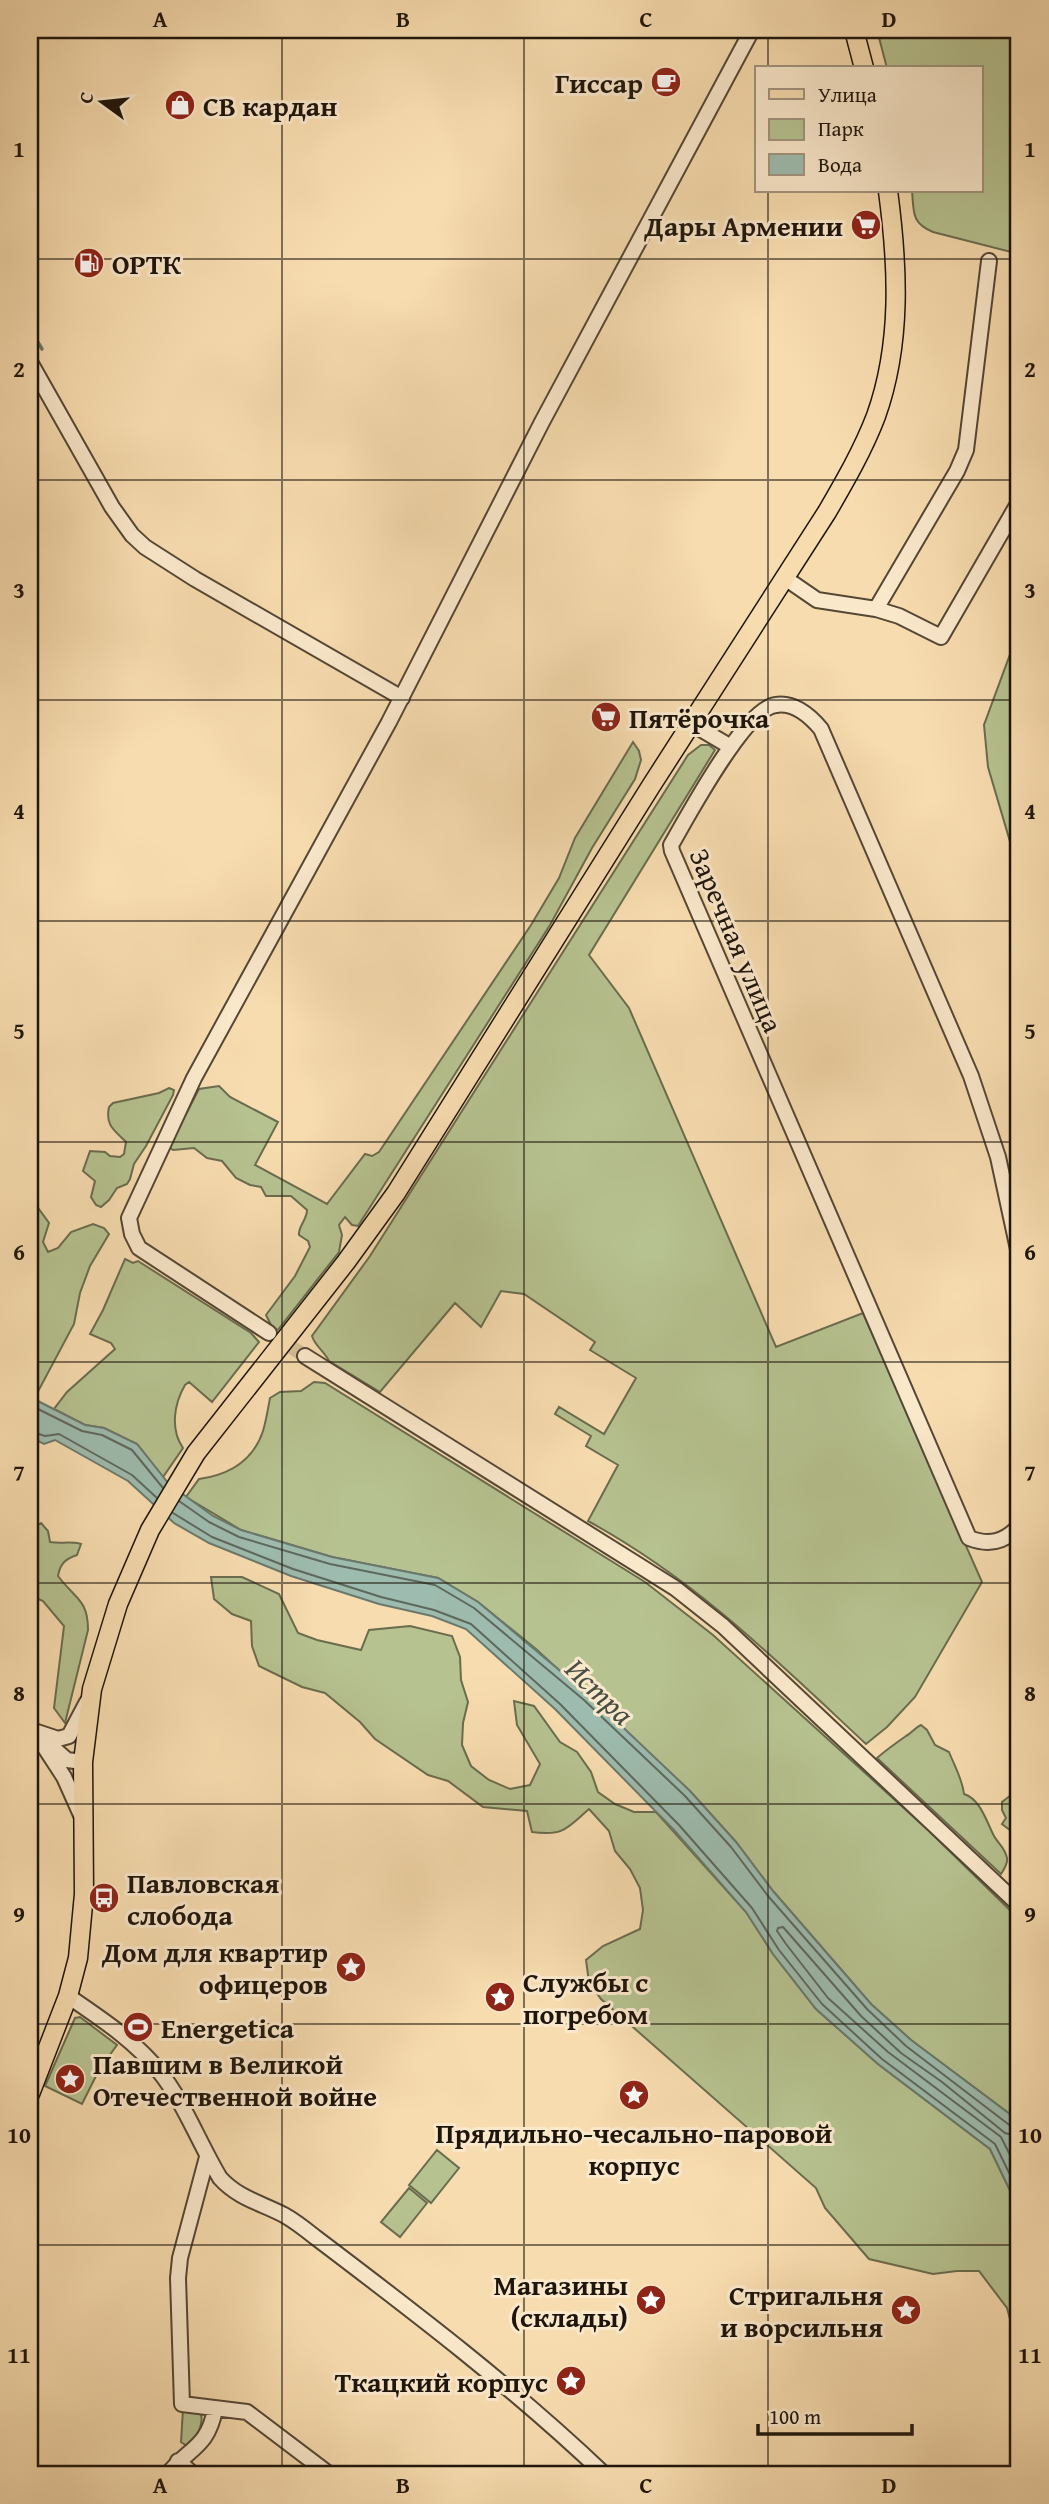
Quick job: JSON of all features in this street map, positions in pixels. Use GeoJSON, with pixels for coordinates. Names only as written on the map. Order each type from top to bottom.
{"type":"FeatureCollection","features":[{"type":"Feature","properties":{"kind":"main road"},"geometry":{"type":"LineString","coordinates":[[853,30],[863,66]]}},
{"type":"Feature","properties":{"kind":"main road"},"geometry":{"type":"LineString","coordinates":[[30,2094],[68,1996],[78,1958],[84,1915],[83,1762],[92,1689],[109,1631],[150,1530],[175,1486],[222,1419],[346,1262],[396,1193],[827,512],[860,452],[876,414],[887,377],[895,326],[896,281],[888,192]]}},
{"type":"Feature","properties":{"kind":"street"},"geometry":{"type":"LineString","coordinates":[[269,1333],[139,1248],[132,1234],[129,1218],[194,1078],[402,698],[542,422],[752,30]]}},
{"type":"Feature","properties":{"kind":"street"},"geometry":{"type":"LineString","coordinates":[[876,609],[957,471],[966,450],[989,261]]}},
{"type":"Feature","properties":{"kind":"street"},"geometry":{"type":"LineString","coordinates":[[30,362],[131,535],[195,579],[402,698]]}},
{"type":"Feature","properties":{"kind":"street"},"geometry":{"type":"LineString","coordinates":[[785,578],[817,600],[876,609],[899,616],[941,637],[1019,502]]}},
{"type":"Feature","properties":{"kind":"street","name":"Заречная улица"},"geometry":{"type":"LineString","coordinates":[[1019,1254],[998,1157],[971,1076],[821,729],[811,716],[793,707],[774,705],[752,718],[731,747],[671,845],[671,851],[969,1538],[983,1543],[1003,1540],[1019,1526]]}},
{"type":"Feature","properties":{"kind":"street"},"geometry":{"type":"LineString","coordinates":[[692,724],[731,747]]}},
{"type":"Feature","properties":{"kind":"street"},"geometry":{"type":"LineString","coordinates":[[305,1356],[675,1588],[723,1626],[1019,1905]]}},
{"type":"Feature","properties":{"kind":"street"},"geometry":{"type":"LineString","coordinates":[[32,1730],[58,1739],[69,1736],[92,1689]]}},
{"type":"Feature","properties":{"kind":"street"},"geometry":{"type":"LineString","coordinates":[[32,1730],[67,1760],[83,1762]]}},
{"type":"Feature","properties":{"kind":"street"},"geometry":{"type":"LineString","coordinates":[[32,1730],[64,1777],[83,1822]]}},
{"type":"Feature","properties":{"kind":"street"},"geometry":{"type":"LineString","coordinates":[[68,1996],[127,2040],[159,2071],[207,2157],[228,2187],[292,2220],[373,2280],[549,2421],[604,2474]]}},
{"type":"Feature","properties":{"kind":"street"},"geometry":{"type":"LineString","coordinates":[[207,2157],[183,2246],[178,2278],[182,2404],[240,2410],[255,2416],[329,2474]]}},
{"type":"Feature","properties":{"kind":"street"},"geometry":{"type":"LineString","coordinates":[[168,2474],[178,2461],[190,2455],[204,2439],[215,2409]]}},
{"type":"Feature","properties":{"kind":"street"},"geometry":{"type":"LineString","coordinates":[[178,2461],[193,2474]]}},
{"type":"Feature","properties":{"kind":"green space"},"geometry":{"type":"Polygon","coordinates":[[[877,30],[1019,30],[1019,254],[933,232],[917,221],[914,211],[912,192],[982,192],[982,66],[886,66],[877,30]]]}},
{"type":"Feature","properties":{"kind":"green space"},"geometry":{"type":"Polygon","coordinates":[[[1019,630],[1019,872],[988,767],[984,725],[1019,630]]]}},
{"type":"Feature","properties":{"kind":"green space"},"geometry":{"type":"Polygon","coordinates":[[[633,742],[641,760],[635,779],[592,848],[550,925],[358,1226],[352,1225],[345,1217],[339,1225],[342,1235],[339,1252],[277,1331],[266,1315],[295,1276],[310,1247],[308,1241],[299,1235],[307,1210],[291,1196],[266,1196],[261,1187],[236,1178],[222,1161],[207,1158],[194,1148],[173,1150],[169,1147],[199,1089],[219,1086],[230,1097],[278,1122],[255,1165],[327,1204],[365,1154],[372,1156],[379,1152],[531,925],[559,878],[575,838],[633,742]]]}},
{"type":"Feature","properties":{"kind":"green space"},"geometry":{"type":"Polygon","coordinates":[[[701,745],[709,745],[715,750],[589,955],[629,1008],[776,1347],[863,1313],[982,1582],[915,1697],[887,1727],[866,1744],[700,1596],[627,1544],[588,1521],[618,1465],[586,1446],[591,1436],[555,1414],[559,1407],[604,1434],[636,1378],[590,1350],[595,1342],[524,1294],[501,1291],[481,1327],[455,1303],[380,1392],[329,1361],[312,1336],[370,1256],[688,755],[701,745]]]}},
{"type":"Feature","properties":{"kind":"green space"},"geometry":{"type":"Polygon","coordinates":[[[169,1088],[174,1090],[173,1095],[134,1164],[127,1184],[117,1188],[101,1207],[96,1205],[91,1197],[95,1181],[83,1171],[90,1151],[120,1157],[124,1154],[126,1142],[109,1123],[109,1107],[113,1103],[159,1093],[169,1088]]]}},
{"type":"Feature","properties":{"kind":"green space"},"geometry":{"type":"Polygon","coordinates":[[[30,1202],[36,1205],[49,1223],[43,1242],[48,1252],[58,1248],[71,1232],[93,1224],[104,1228],[109,1234],[90,1266],[80,1293],[74,1324],[34,1399],[30,1397],[30,1202]]]}},
{"type":"Feature","properties":{"kind":"green space"},"geometry":{"type":"Polygon","coordinates":[[[125,1259],[133,1263],[138,1261],[251,1333],[259,1342],[212,1402],[189,1382],[185,1385],[175,1416],[176,1433],[183,1448],[163,1477],[137,1444],[104,1428],[85,1425],[54,1409],[67,1392],[115,1349],[111,1343],[90,1334],[125,1259]]]}},
{"type":"Feature","properties":{"kind":"green space"},"geometry":{"type":"Polygon","coordinates":[[[314,1382],[325,1383],[645,1582],[713,1635],[928,1830],[1019,1919],[1019,2126],[1015,2118],[911,2040],[871,2004],[690,1791],[536,1649],[478,1602],[438,1578],[332,1557],[241,1530],[186,1497],[199,1479],[229,1470],[253,1451],[263,1431],[270,1398],[280,1392],[301,1391],[314,1382]]]}},
{"type":"Feature","properties":{"kind":"green space"},"geometry":{"type":"Polygon","coordinates":[[[41,1523],[48,1531],[50,1542],[81,1544],[77,1555],[62,1565],[58,1576],[83,1605],[88,1630],[65,1723],[54,1708],[64,1626],[43,1601],[30,1595],[30,1559],[35,1550],[30,1538],[32,1529],[41,1523]]]}},
{"type":"Feature","properties":{"kind":"green space"},"geometry":{"type":"Polygon","coordinates":[[[211,1577],[242,1577],[279,1594],[298,1633],[317,1640],[361,1650],[369,1630],[410,1626],[452,1636],[460,1657],[461,1680],[468,1702],[462,1745],[471,1766],[489,1780],[510,1789],[530,1785],[540,1764],[517,1725],[514,1701],[534,1706],[560,1742],[577,1752],[591,1772],[598,1792],[615,1804],[634,1812],[656,1812],[746,1912],[773,1954],[816,2009],[878,2064],[990,2149],[1019,2209],[1019,2338],[1013,2330],[1007,2308],[979,2271],[933,2274],[869,2259],[825,2208],[816,2188],[601,1999],[589,1982],[586,1960],[603,1946],[640,1929],[643,1910],[640,1888],[630,1869],[615,1851],[609,1831],[589,1809],[558,1832],[532,1832],[527,1811],[483,1807],[448,1781],[428,1775],[375,1739],[360,1722],[325,1693],[302,1687],[259,1666],[252,1646],[251,1621],[232,1614],[214,1599],[211,1577]]]}},
{"type":"Feature","properties":{"kind":"green space"},"geometry":{"type":"Polygon","coordinates":[[[921,1725],[935,1745],[949,1752],[964,1794],[978,1805],[1005,1851],[1007,1862],[1001,1874],[877,1758],[921,1725]]]}},
{"type":"Feature","properties":{"kind":"green space"},"geometry":{"type":"Polygon","coordinates":[[[1011,1795],[1019,1803],[1019,1840],[1002,1824],[1006,1818],[1002,1802],[1011,1795]]]}},
{"type":"Feature","properties":{"kind":"green space"},"geometry":{"type":"Polygon","coordinates":[[[80,2017],[117,2045],[99,2070],[82,2104],[45,2086],[75,2018],[80,2017]]]}},
{"type":"Feature","properties":{"kind":"green space"},"geometry":{"type":"Polygon","coordinates":[[[437,2150],[459,2168],[431,2203],[409,2185],[437,2150]]]}},
{"type":"Feature","properties":{"kind":"green space"},"geometry":{"type":"Polygon","coordinates":[[[409,2188],[427,2203],[400,2237],[381,2222],[409,2188]]]}},
{"type":"Feature","properties":{"kind":"green space"},"geometry":{"type":"Polygon","coordinates":[[[183,2409],[200,2411],[201,2416],[199,2430],[187,2446],[181,2442],[183,2409]]]}},
{"type":"Feature","properties":{"kind":"water"},"geometry":{"type":"Polygon","coordinates":[[[30,1397],[85,1425],[104,1428],[137,1444],[169,1484],[213,1516],[241,1530],[332,1557],[438,1578],[478,1602],[589,1695],[690,1791],[871,2004],[911,2040],[1015,2118],[1019,2126],[1019,2209],[990,2149],[878,2064],[816,2009],[773,1954],[746,1912],[674,1830],[555,1709],[466,1629],[432,1616],[379,1604],[291,1576],[209,1543],[174,1523],[128,1481],[55,1440],[44,1444],[30,1437],[30,1397]]]}},
{"type":"Feature","properties":{"kind":"waterway"},"geometry":{"type":"LineString","coordinates":[[30,329],[42,349]]}},
{"type":"Feature","properties":{"kind":"tunnel"},"geometry":{"type":"LineString","coordinates":[[274,1336],[305,1356]]}},
{"type":"Feature","properties":{"kind":"place","name":"Гиссар"},"geometry":{"type":"Point","coordinates":[666,82]}},
{"type":"Feature","properties":{"kind":"place","name":"СВ кардан"},"geometry":{"type":"Point","coordinates":[180,105]}},
{"type":"Feature","properties":{"kind":"place","name":"Дары Армении"},"geometry":{"type":"Point","coordinates":[866,225]}},
{"type":"Feature","properties":{"kind":"place","name":"ОРТК"},"geometry":{"type":"Point","coordinates":[89,263]}},
{"type":"Feature","properties":{"kind":"place","name":"Пятёрочка"},"geometry":{"type":"Point","coordinates":[606,717]}},
{"type":"Feature","properties":{"kind":"place","name":"Павловская слобода"},"geometry":{"type":"Point","coordinates":[104,1898]}},
{"type":"Feature","properties":{"kind":"place","name":"Дом для квартир офицеров"},"geometry":{"type":"Point","coordinates":[351,1967]}},
{"type":"Feature","properties":{"kind":"place","name":"Службы с погребом"},"geometry":{"type":"Point","coordinates":[500,1997]}},
{"type":"Feature","properties":{"kind":"place","name":"Energetica"},"geometry":{"type":"Point","coordinates":[138,2027]}},
{"type":"Feature","properties":{"kind":"place","name":"Павшим в Великой Отечественной войне"},"geometry":{"type":"Point","coordinates":[70,2079]}},
{"type":"Feature","properties":{"kind":"place","name":"Прядильно-чесально-паровой корпус"},"geometry":{"type":"Point","coordinates":[634,2095]}},
{"type":"Feature","properties":{"kind":"place","name":"Магазины (склады)"},"geometry":{"type":"Point","coordinates":[651,2300]}},
{"type":"Feature","properties":{"kind":"place","name":"Стригальня и ворсильня"},"geometry":{"type":"Point","coordinates":[906,2310]}},
{"type":"Feature","properties":{"kind":"place","name":"Ткацкий корпус"},"geometry":{"type":"Point","coordinates":[571,2381]}},
{"type":"Feature","properties":{"kind":"water label","name":"Истра"},"geometry":{"type":"Point","coordinates":[600,1691]}}]}
